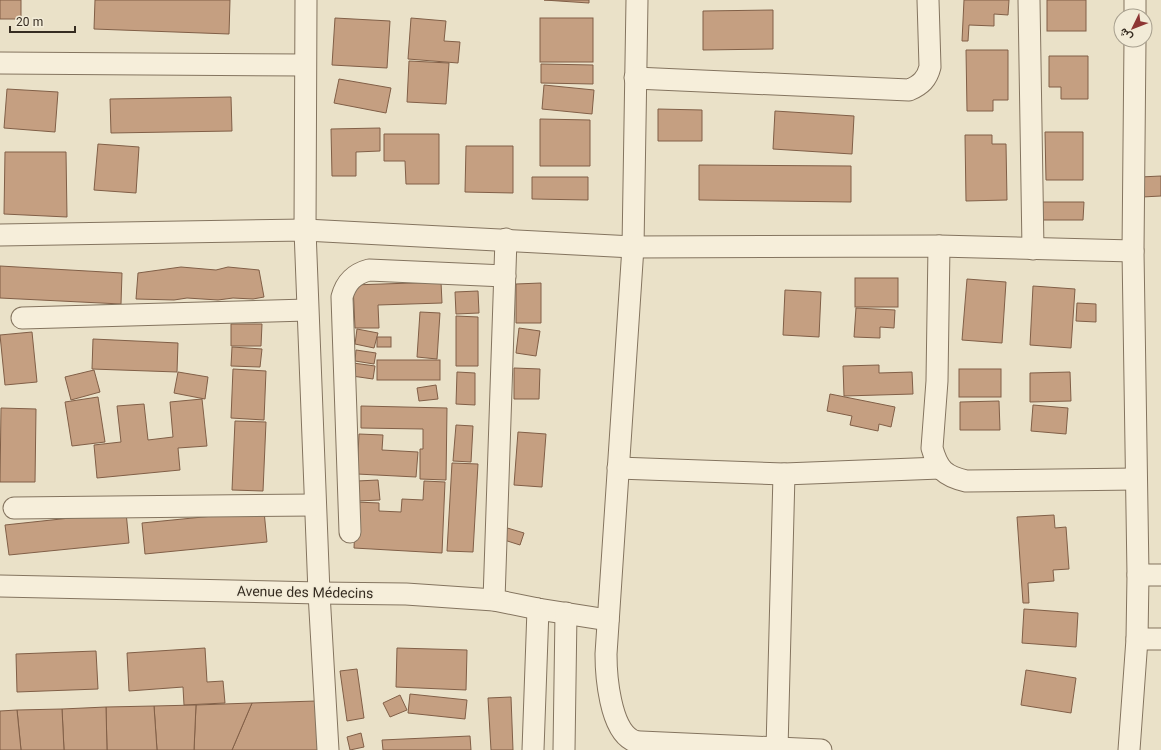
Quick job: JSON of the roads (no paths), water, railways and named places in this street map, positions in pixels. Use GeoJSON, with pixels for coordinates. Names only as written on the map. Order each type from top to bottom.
{"type":"FeatureCollection","features":[{"type":"Feature","properties":{"kind":"street"},"geometry":{"type":"LineString","coordinates":[[306,0],[305,230],[315,505],[328,750]]}},
{"type":"Feature","properties":{"kind":"street"},"geometry":{"type":"LineString","coordinates":[[637,0],[633,247],[606,654],[606,675],[616,720],[624,742],[632,740],[641,742],[821,750]]}},
{"type":"Feature","properties":{"kind":"street"},"geometry":{"type":"LineString","coordinates":[[635,78],[909,90],[923,82],[928,75],[930,67],[928,0]]}},
{"type":"Feature","properties":{"kind":"street"},"geometry":{"type":"LineString","coordinates":[[1029,0],[1032,249]]}},
{"type":"Feature","properties":{"kind":"street"},"geometry":{"type":"LineString","coordinates":[[1129,750],[1137,639],[1138,575],[1133,251],[1135,48]]}},
{"type":"Feature","properties":{"kind":"street"},"geometry":{"type":"LineString","coordinates":[[0,63],[305,65]]}},
{"type":"Feature","properties":{"kind":"street"},"geometry":{"type":"LineString","coordinates":[[0,235],[305,230],[506,239],[633,247],[939,246],[1133,251]]}},
{"type":"Feature","properties":{"kind":"street"},"geometry":{"type":"LineString","coordinates":[[494,600],[506,239]]}},
{"type":"Feature","properties":{"kind":"street"},"geometry":{"type":"LineString","coordinates":[[939,246],[936,381],[932,448],[940,468],[953,478],[966,481],[1136,479]]}},
{"type":"Feature","properties":{"kind":"street"},"geometry":{"type":"LineString","coordinates":[[350,532],[342,297],[348,282],[354,276],[369,270],[505,276]]}},
{"type":"Feature","properties":{"kind":"street"},"geometry":{"type":"LineString","coordinates":[[22,318],[308,310]]}},
{"type":"Feature","properties":{"kind":"street"},"geometry":{"type":"LineString","coordinates":[[618,468],[784,474],[940,468]]}},
{"type":"Feature","properties":{"kind":"street"},"geometry":{"type":"LineString","coordinates":[[777,749],[784,474]]}},
{"type":"Feature","properties":{"kind":"street"},"geometry":{"type":"LineString","coordinates":[[14,508],[315,505]]}},
{"type":"Feature","properties":{"kind":"street"},"geometry":{"type":"LineString","coordinates":[[1138,575],[1161,575]]}},
{"type":"Feature","properties":{"kind":"street","name":"Avenue des Médecins"},"geometry":{"type":"LineString","coordinates":[[0,586],[406,594],[494,600],[538,609],[608,620]]}},
{"type":"Feature","properties":{"kind":"street"},"geometry":{"type":"LineString","coordinates":[[533,750],[538,609]]}},
{"type":"Feature","properties":{"kind":"street"},"geometry":{"type":"LineString","coordinates":[[564,750],[566,613]]}},
{"type":"Feature","properties":{"kind":"street"},"geometry":{"type":"LineString","coordinates":[[1137,639],[1161,639]]}}]}
